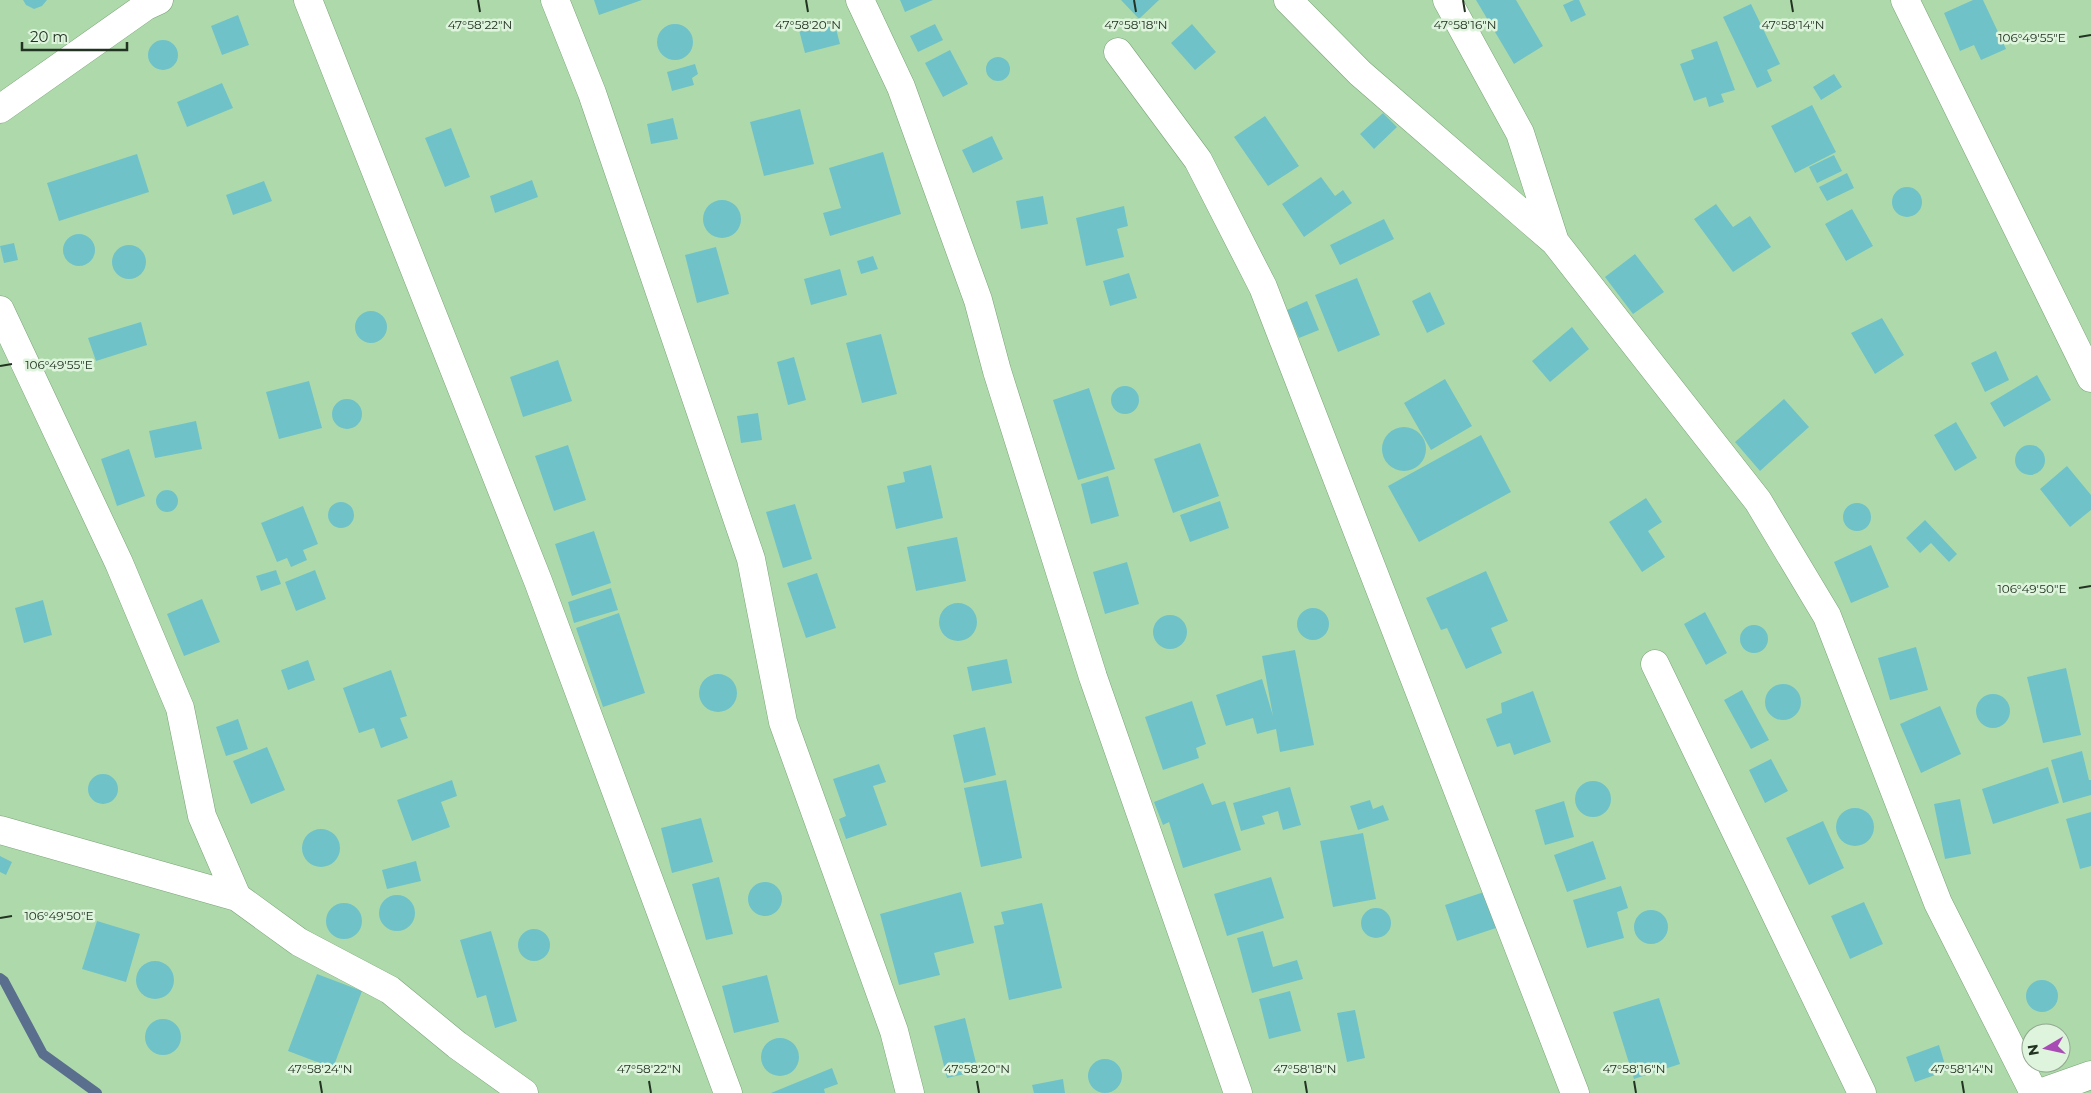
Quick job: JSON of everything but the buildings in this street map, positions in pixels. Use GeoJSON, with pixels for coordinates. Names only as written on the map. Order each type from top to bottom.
{"type":"FeatureCollection","features":[{"type":"Feature","properties":{"kind":"street"},"geometry":{"type":"LineString","coordinates":[[0,109],[146,6],[159,0]]}},
{"type":"Feature","properties":{"kind":"street"},"geometry":{"type":"LineString","coordinates":[[308,0],[538,581],[728,1093]]}},
{"type":"Feature","properties":{"kind":"street"},"geometry":{"type":"LineString","coordinates":[[555,0],[592,93],[751,559],[783,722],[894,1031],[910,1093]]}},
{"type":"Feature","properties":{"kind":"street"},"geometry":{"type":"LineString","coordinates":[[860,0],[901,87],[978,300],[997,370],[1093,677],[1238,1093]]}},
{"type":"Feature","properties":{"kind":"street"},"geometry":{"type":"LineString","coordinates":[[1288,0],[1360,73],[1555,242],[1758,501],[1828,616],[1938,903],[2034,1093]]}},
{"type":"Feature","properties":{"kind":"street"},"geometry":{"type":"LineString","coordinates":[[1447,0],[1520,133],[1555,242]]}},
{"type":"Feature","properties":{"kind":"street"},"geometry":{"type":"LineString","coordinates":[[1905,0],[2091,378]]}},
{"type":"Feature","properties":{"kind":"street"},"geometry":{"type":"LineString","coordinates":[[1118,52],[1198,160],[1264,287],[1575,1093]]}},
{"type":"Feature","properties":{"kind":"street"},"geometry":{"type":"LineString","coordinates":[[0,310],[119,563],[180,708],[202,816],[236,897]]}},
{"type":"Feature","properties":{"kind":"street"},"geometry":{"type":"LineString","coordinates":[[1655,664],[1862,1093]]}},
{"type":"Feature","properties":{"kind":"street"},"geometry":{"type":"LineString","coordinates":[[0,830],[236,897],[299,942],[390,990],[457,1045],[524,1093]]}},
{"type":"Feature","properties":{"kind":"street"},"geometry":{"type":"LineString","coordinates":[[2040,1093],[2091,1076]]}},
{"type":"Feature","properties":{"kind":"waterway"},"geometry":{"type":"LineString","coordinates":[[0,978],[4,981],[43,1054],[97,1093]]}}]}
